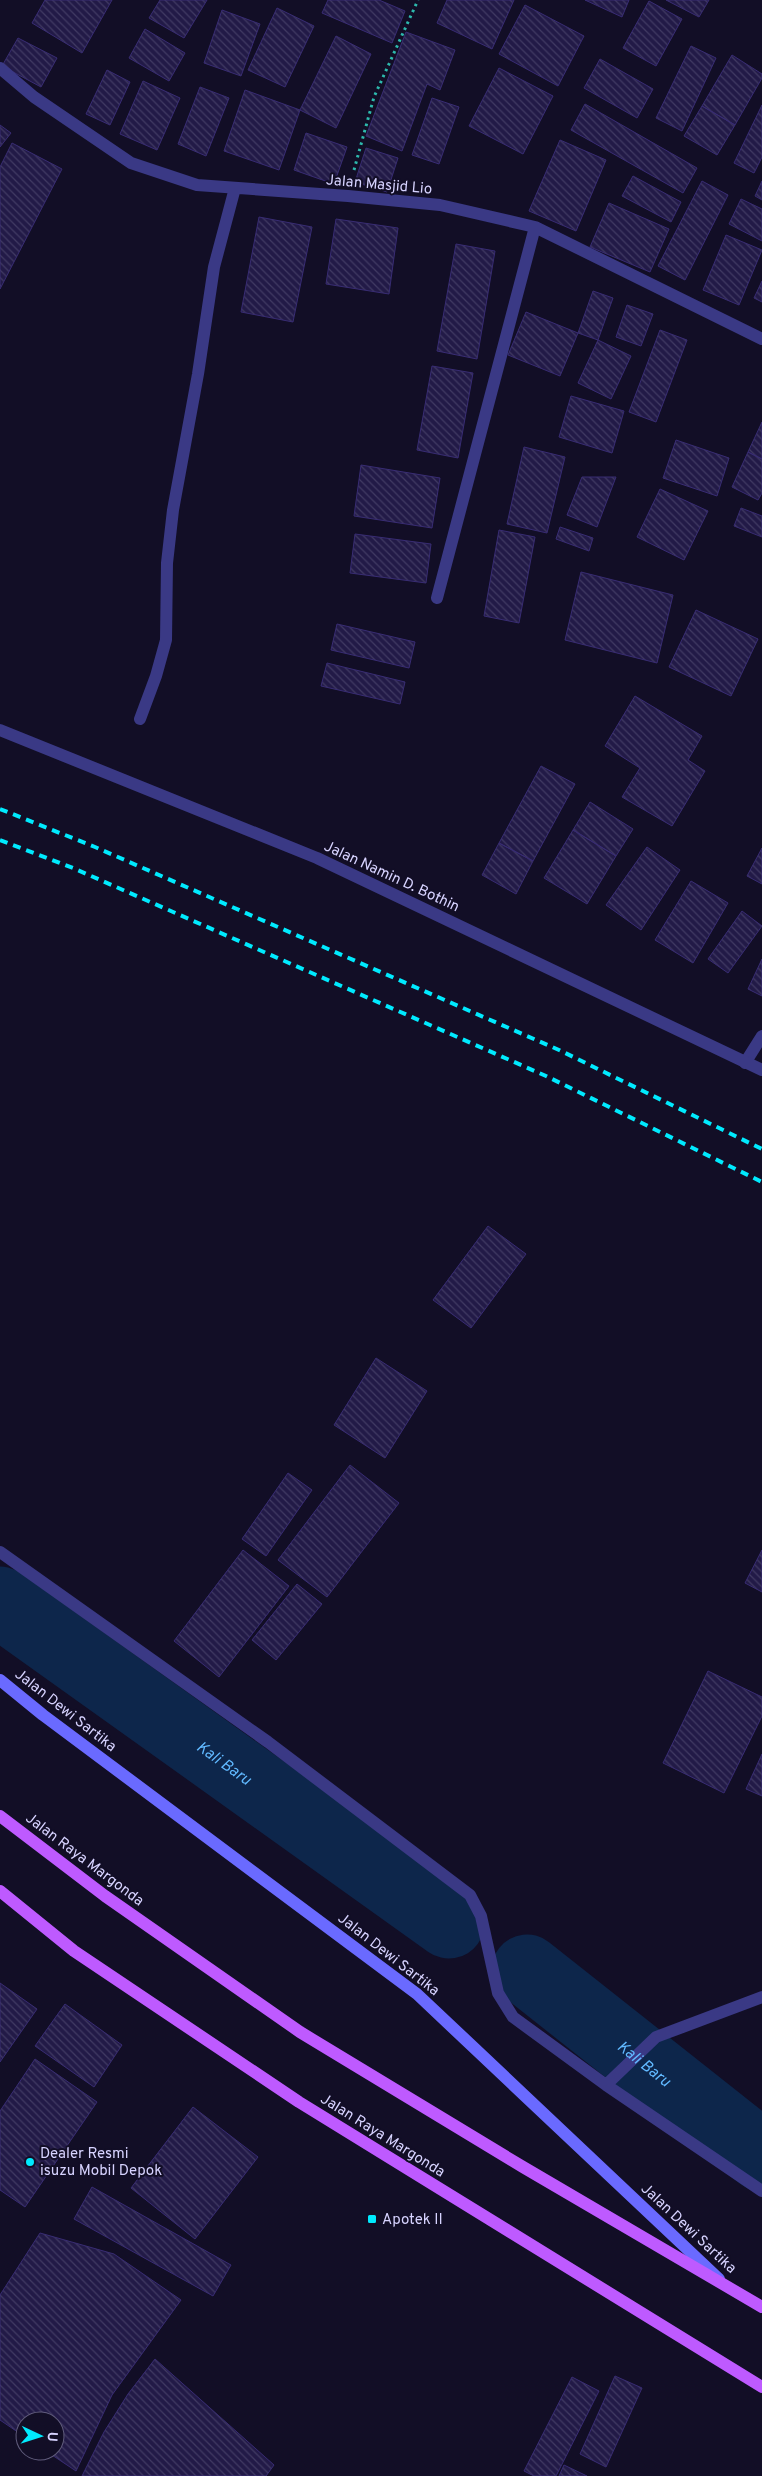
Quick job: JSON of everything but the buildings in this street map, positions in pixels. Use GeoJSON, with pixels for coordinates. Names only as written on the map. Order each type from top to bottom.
{"type":"FeatureCollection","features":[{"type":"Feature","properties":{"kind":"main road","name":"Jalan Dewi Sartika"},"geometry":{"type":"LineString","coordinates":[[0,1680],[43,1715],[417,1994],[730,2288]]}},
{"type":"Feature","properties":{"kind":"main road","name":"Jalan Raya Margonda"},"geometry":{"type":"LineString","coordinates":[[0,1816],[105,1896],[300,2032],[523,2167],[762,2307]]}},
{"type":"Feature","properties":{"kind":"main road","name":"Jalan Raya Margonda"},"geometry":{"type":"LineString","coordinates":[[0,1891],[74,1951],[299,2102],[762,2387]]}},
{"type":"Feature","properties":{"kind":"street","name":"Jalan Masjid Lio"},"geometry":{"type":"LineString","coordinates":[[0,68],[34,97],[131,163],[197,184],[348,196],[440,206],[534,226],[762,339]]}},
{"type":"Feature","properties":{"kind":"street"},"geometry":{"type":"LineString","coordinates":[[140,719],[156,676],[166,640],[167,563],[173,510],[198,374],[214,267],[235,188]]}},
{"type":"Feature","properties":{"kind":"street"},"geometry":{"type":"LineString","coordinates":[[438,598],[534,226]]}},
{"type":"Feature","properties":{"kind":"street","name":"Jalan Namin D. Bothin"},"geometry":{"type":"LineString","coordinates":[[0,730],[317,858],[762,1070]]}},
{"type":"Feature","properties":{"kind":"street"},"geometry":{"type":"LineString","coordinates":[[745,1063],[762,1036]]}},
{"type":"Feature","properties":{"kind":"street"},"geometry":{"type":"LineString","coordinates":[[0,1552],[268,1742],[470,1895],[481,1916],[498,1994],[513,2017],[606,2085],[762,2191]]}},
{"type":"Feature","properties":{"kind":"street"},"geometry":{"type":"LineString","coordinates":[[606,2085],[656,2037],[762,1997]]}},
{"type":"Feature","properties":{"kind":"path"},"geometry":{"type":"LineString","coordinates":[[348,196],[374,97],[418,0]]}},
{"type":"Feature","properties":{"kind":"waterway","name":"Kali Baru"},"geometry":{"type":"LineString","coordinates":[[0,1602],[449,1923]]}},
{"type":"Feature","properties":{"kind":"waterway","name":"Kali Baru"},"geometry":{"type":"LineString","coordinates":[[527,1970],[762,2156]]}},
{"type":"Feature","properties":{"kind":"railway"},"geometry":{"type":"LineString","coordinates":[[0,809],[95,847],[559,1050],[762,1149]]}},
{"type":"Feature","properties":{"kind":"railway"},"geometry":{"type":"LineString","coordinates":[[0,840],[73,868],[546,1076],[762,1182]]}},
{"type":"Feature","properties":{"kind":"place","name":"Dealer Resmi isuzu Mobil Depok"},"geometry":{"type":"Point","coordinates":[30,2162]}},
{"type":"Feature","properties":{"kind":"place","name":"Apotek II"},"geometry":{"type":"Point","coordinates":[372,2219]}}]}
